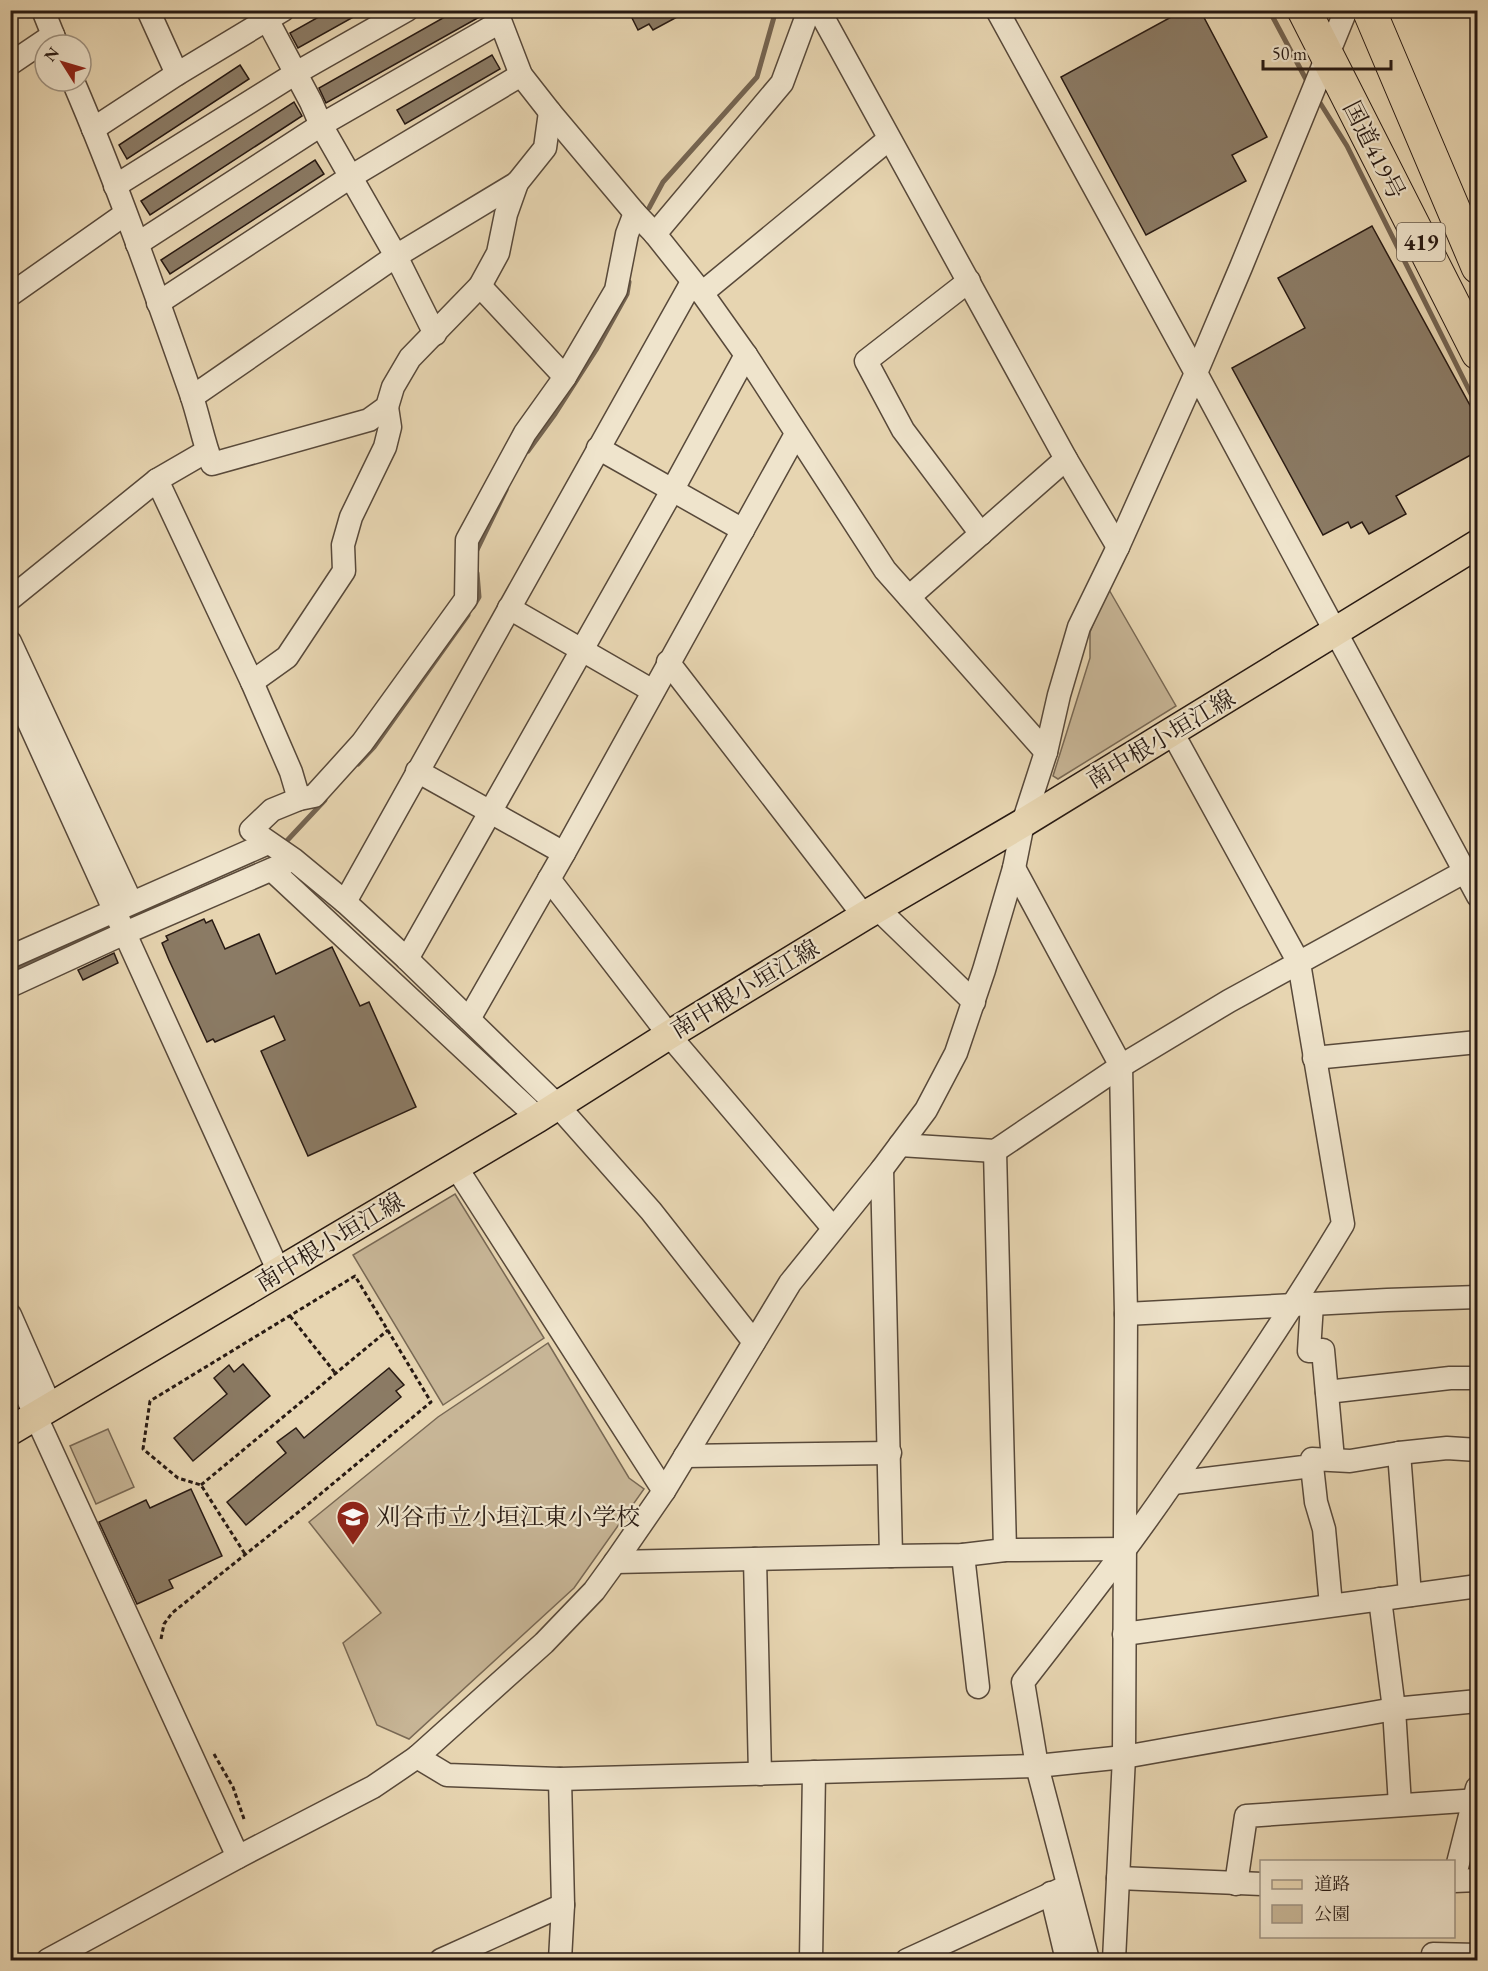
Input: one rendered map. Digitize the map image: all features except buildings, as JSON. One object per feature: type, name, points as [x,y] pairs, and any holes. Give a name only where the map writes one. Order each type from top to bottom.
[{"type":"highway","name":"国道419号","points":[[1304,10],[1478,353]]},
{"type":"highway","name":"国道419号","points":[[1369,10],[1478,267]]},
{"type":"main road","name":"南中根小垣江線","points":[[10,1431],[548,1112],[669,1035],[1167,736],[1478,544]]},
{"type":"street","points":[[43,10],[52,33]]},
{"type":"street","points":[[148,10],[177,74]]},
{"type":"street","points":[[115,186],[296,73],[406,10]]},
{"type":"street","points":[[655,234],[782,83],[809,10]]},
{"type":"street","points":[[819,10],[1066,459],[1118,547]]},
{"type":"street","points":[[997,10],[1478,896]]},
{"type":"street","points":[[48,1960],[373,1787],[417,1757],[544,1643],[594,1591],[615,1562],[664,1491],[790,1283],[882,1169],[926,1110],[956,1053],[974,1002],[1014,868],[1023,823],[1046,752],[1078,627],[1118,547],[1196,373],[1346,10]]},
{"type":"street","points":[[93,129],[271,14],[321,125],[396,256],[435,334]]},
{"type":"street","points":[[137,244],[321,125],[498,16],[521,75],[697,287],[746,355],[885,570],[1046,752]]},
{"type":"street","points":[[10,64],[33,52]]},
{"type":"street","points":[[158,303],[352,176],[521,75]]},
{"type":"street","points":[[78,93],[137,244],[192,397],[212,464],[369,420],[387,406]]},
{"type":"street","points":[[252,682],[287,657],[344,571],[343,545],[351,517],[385,447],[390,427],[387,406],[393,387],[410,358],[480,286],[498,253],[506,214],[517,183],[545,148],[550,112]]},
{"type":"street","points":[[345,902],[598,448],[697,287],[889,139]]},
{"type":"street","points":[[192,397],[396,256],[517,183]]},
{"type":"street","points":[[635,213],[627,234],[616,290],[565,377],[525,434],[466,540],[466,599],[362,743],[314,796],[299,799],[272,810],[251,830],[268,843],[284,862],[651,1211],[754,1342]]},
{"type":"street","points":[[10,295],[125,214]]},
{"type":"street","points":[[969,281],[866,361],[903,430],[981,534]]},
{"type":"street","points":[[480,286],[565,377]]},
{"type":"street","points":[[407,959],[673,489],[746,355]]},
{"type":"street","points":[[469,1019],[796,434]]},
{"type":"street","points":[[598,448],[743,530]]},
{"type":"street","points":[[10,599],[156,480],[207,451]]},
{"type":"street","points":[[909,597],[1066,459]]},
{"type":"street","points":[[156,480],[252,682],[291,772],[299,799]]},
{"type":"street","points":[[509,608],[653,691]]},
{"type":"street","points":[[10,642],[122,918]]},
{"type":"street","points":[[668,662],[871,912],[974,1002]]},
{"type":"street","points":[[10,681],[122,918],[279,1272]]},
{"type":"street","points":[[1068,1960],[1059,1889],[1023,1682],[1125,1550],[1303,1304],[1343,1224],[1314,1058],[1292,966],[1167,736]]},
{"type":"street","points":[[417,771],[564,852]]},
{"type":"street","points":[[10,986],[122,918],[268,843]]},
{"type":"street","points":[[10,957],[284,862]]},
{"type":"street","points":[[284,862],[345,902],[407,959],[469,1019],[548,1112]]},
{"type":"street","points":[[1014,868],[1121,1065],[1126,1314],[1124,1757],[1114,1960]]},
{"type":"street","points":[[900,1145],[995,1151],[1121,1065],[1292,966],[1464,872]]},
{"type":"street","points":[[549,879],[669,1035],[833,1228]]},
{"type":"street","points":[[1314,1058],[1478,1042]]},
{"type":"street","points":[[995,1151],[1005,1550]]},
{"type":"street","points":[[456,1167],[664,1491]]},
{"type":"street","points":[[882,1169],[891,1556]]},
{"type":"street","points":[[1126,1314],[1478,1297]]},
{"type":"street","points":[[1303,1304],[1309,1352],[1323,1350],[1326,1392],[1322,1462],[1316,1502],[1324,1529],[1331,1605]]},
{"type":"street","points":[[10,1315],[43,1412],[246,1853]]},
{"type":"street","points":[[10,1360],[43,1412]]},
{"type":"street","points":[[1326,1392],[1450,1378],[1478,1378]]},
{"type":"street","points":[[1173,1483],[1399,1453],[1447,1448],[1478,1450]]},
{"type":"street","points":[[685,1456],[890,1453]]},
{"type":"street","points":[[1399,1453],[1410,1595]]},
{"type":"street","points":[[615,1562],[963,1556],[1005,1550],[1125,1550]]},
{"type":"street","points":[[963,1556],[978,1687]]},
{"type":"street","points":[[755,1559],[760,1774]]},
{"type":"street","points":[[1124,1634],[1478,1586]]},
{"type":"street","points":[[1380,1599],[1394,1710],[1400,1805]]},
{"type":"street","points":[[417,1757],[447,1775],[560,1779],[1037,1766],[1124,1757],[1394,1710],[1478,1701]]},
{"type":"street","points":[[811,1960],[814,1772]]},
{"type":"street","points":[[560,1779],[563,1905],[560,1960]]},
{"type":"street","points":[[1236,1884],[1246,1816],[1400,1805],[1476,1796],[1455,1876]]},
{"type":"street","points":[[1118,1878],[1260,1884]]},
{"type":"street","points":[[1455,1880],[1478,1880]]},
{"type":"street","points":[[907,1960],[1059,1889]]},
{"type":"street","points":[[1059,1889],[1088,1960]]},
{"type":"street","points":[[441,1960],[563,1905]]},
{"type":"street","points":[[1434,1950],[1478,1955]]},
{"type":"path","points":[[165,1647],[160,1637],[164,1624],[172,1613],[306,1506],[431,1402],[355,1276],[150,1401],[143,1449],[178,1478],[201,1485],[245,1554]]},
{"type":"path","points":[[290,1316],[336,1374]]},
{"type":"path","points":[[201,1485],[388,1330]]},
{"type":"path","points":[[210,1746],[233,1787],[246,1853]]},
{"type":"green space","points":[[1108,588],[1176,706],[1058,779],[1053,776],[1090,658],[1090,632]]},
{"type":"green space","points":[[455,1194],[544,1338],[443,1405],[353,1255]]},
{"type":"green space","points":[[548,1343],[629,1478],[644,1489],[574,1588],[409,1739],[377,1725],[343,1643],[381,1613],[309,1522],[438,1417]]},
{"type":"green space","points":[[108,1429],[134,1487],[96,1504],[70,1446]]},
{"type":"waterway","points":[[649,208],[663,182],[757,77],[776,10]]},
{"type":"waterway","points":[[1269,10],[1309,85]]},
{"type":"waterway","points":[[1317,98],[1347,146],[1478,408]]},
{"type":"waterway","points":[[528,451],[596,350],[627,294],[629,282]]},
{"type":"waterway","points":[[476,552],[506,490]]},
{"type":"waterway","points":[[473,607],[479,597],[477,573]]},
{"type":"waterway","points":[[358,764],[374,747],[468,615]]},
{"type":"waterway","points":[[282,846],[325,800]]},
{"type":"waterway","points":[[123,920],[159,906]]},
{"type":"waterway","points":[[10,970],[115,924]]},
{"type":"place","name":"刈谷市立小垣江東小学校","points":[[353,1546]]}]
